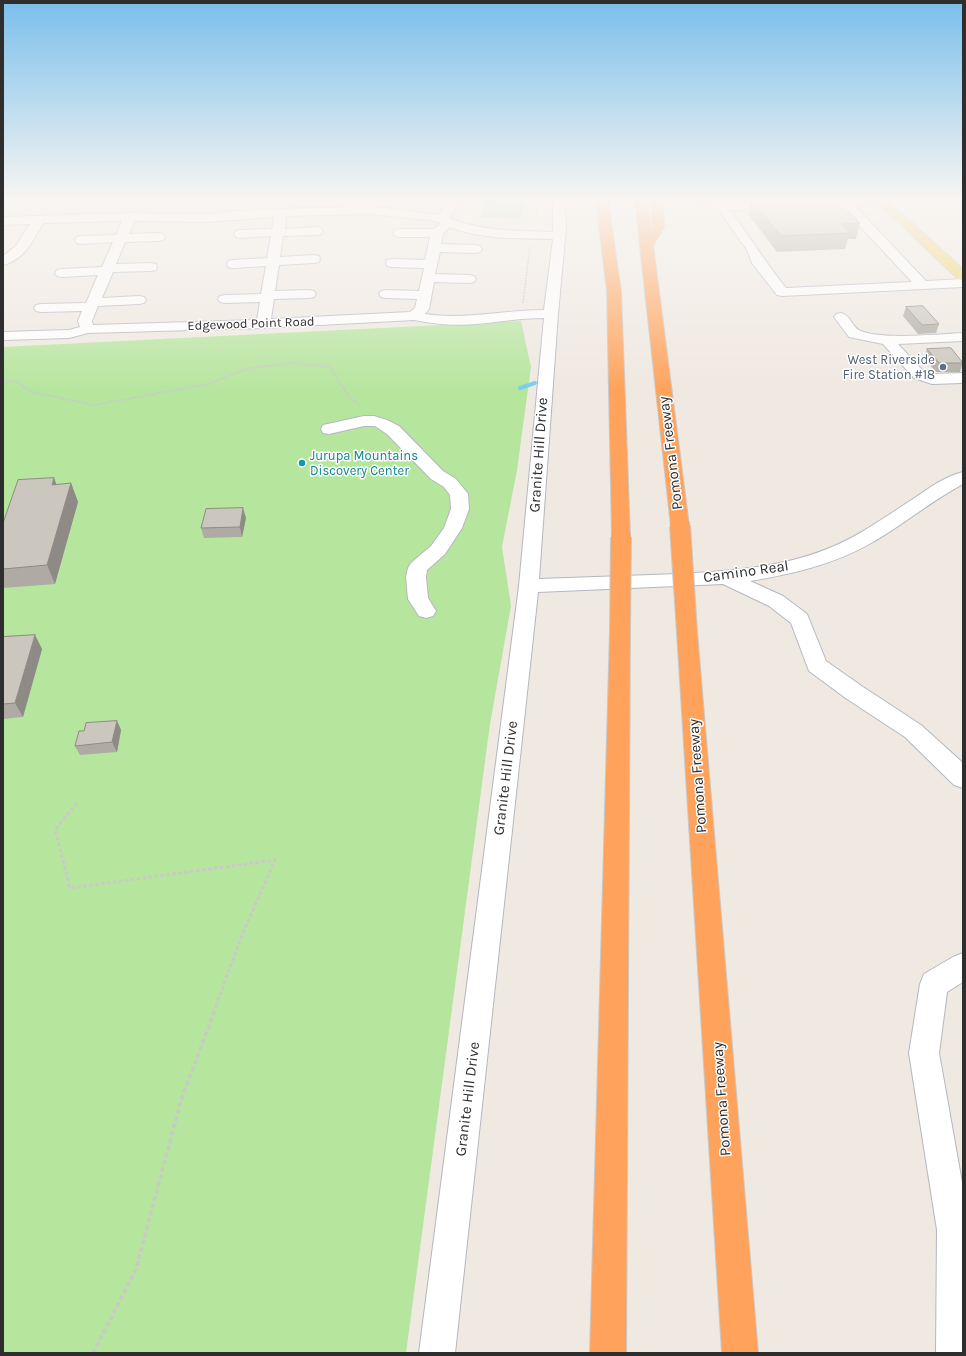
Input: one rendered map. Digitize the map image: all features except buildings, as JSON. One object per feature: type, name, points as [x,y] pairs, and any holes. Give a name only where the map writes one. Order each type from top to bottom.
[{"type":"highway","points":[[608,1353],[621,537],[614,291],[610,264]]},
{"type":"highway","name":"Pomona Freeway","points":[[648,264],[680,526],[740,1353]]},
{"type":"main road","points":[[950,264],[963,276]]},
{"type":"street","points":[[88,329],[85,321],[109,264]]},
{"type":"street","points":[[264,324],[273,264]]},
{"type":"street","points":[[414,316],[422,309],[431,264]]},
{"type":"street","name":"Granite Hill Drive","points":[[437,1353],[529,586],[550,314],[555,264]]},
{"type":"street","points":[[760,264],[782,292],[963,283]]},
{"type":"street","points":[[903,264],[923,285]]},
{"type":"street","points":[[62,272],[151,267]]},
{"type":"street","points":[[428,278],[469,279]]},
{"type":"street","points":[[225,299],[309,294]]},
{"type":"street","points":[[386,294],[424,295]]},
{"type":"street","points":[[41,308],[138,300]]},
{"type":"street","name":"Edgewood Point Road","points":[[3,336],[69,334],[88,329],[264,324],[414,316],[438,320],[475,320],[522,314],[550,314]]},
{"type":"street","points":[[841,317],[854,334],[878,340],[960,340]]},
{"type":"street","points":[[887,340],[919,375],[932,378],[963,378]]},
{"type":"street","points":[[329,429],[364,421],[374,421],[393,430],[437,475],[450,483],[459,494],[460,509],[452,528],[438,550],[418,568],[416,576],[418,599],[426,611]]},
{"type":"street","name":"Camino Real","points":[[529,586],[728,578],[763,573],[798,565],[834,553],[874,534],[942,487],[963,477]]},
{"type":"street","points":[[728,578],[776,601],[800,619],[817,665],[855,693],[912,731],[963,778]]},
{"type":"street","points":[[954,1353],[954,1230],[924,1053],[934,984],[963,966]]},
{"type":"path","points":[[522,314],[528,264]]},
{"type":"path","points":[[3,383],[14,381],[32,392],[94,405],[208,384],[249,368],[296,363],[330,367],[347,394],[374,421]]},
{"type":"path","points":[[77,803],[55,830],[70,888],[275,860],[243,933],[181,1100],[136,1270],[93,1353]]},
{"type":"green space","name":"Jurupa Mountains Discovery Center","points":[[521,321],[531,367],[517,470],[502,547],[511,606],[490,724],[406,1353],[3,1353],[3,347]]},
{"type":"waterway","points":[[520,388],[535,383]]},
{"type":"place","name":"West Riverside Fire Station #18","points":[[943,367]]},
{"type":"place","name":"Jurupa Mountains Discovery Center","points":[[302,463]]}]
